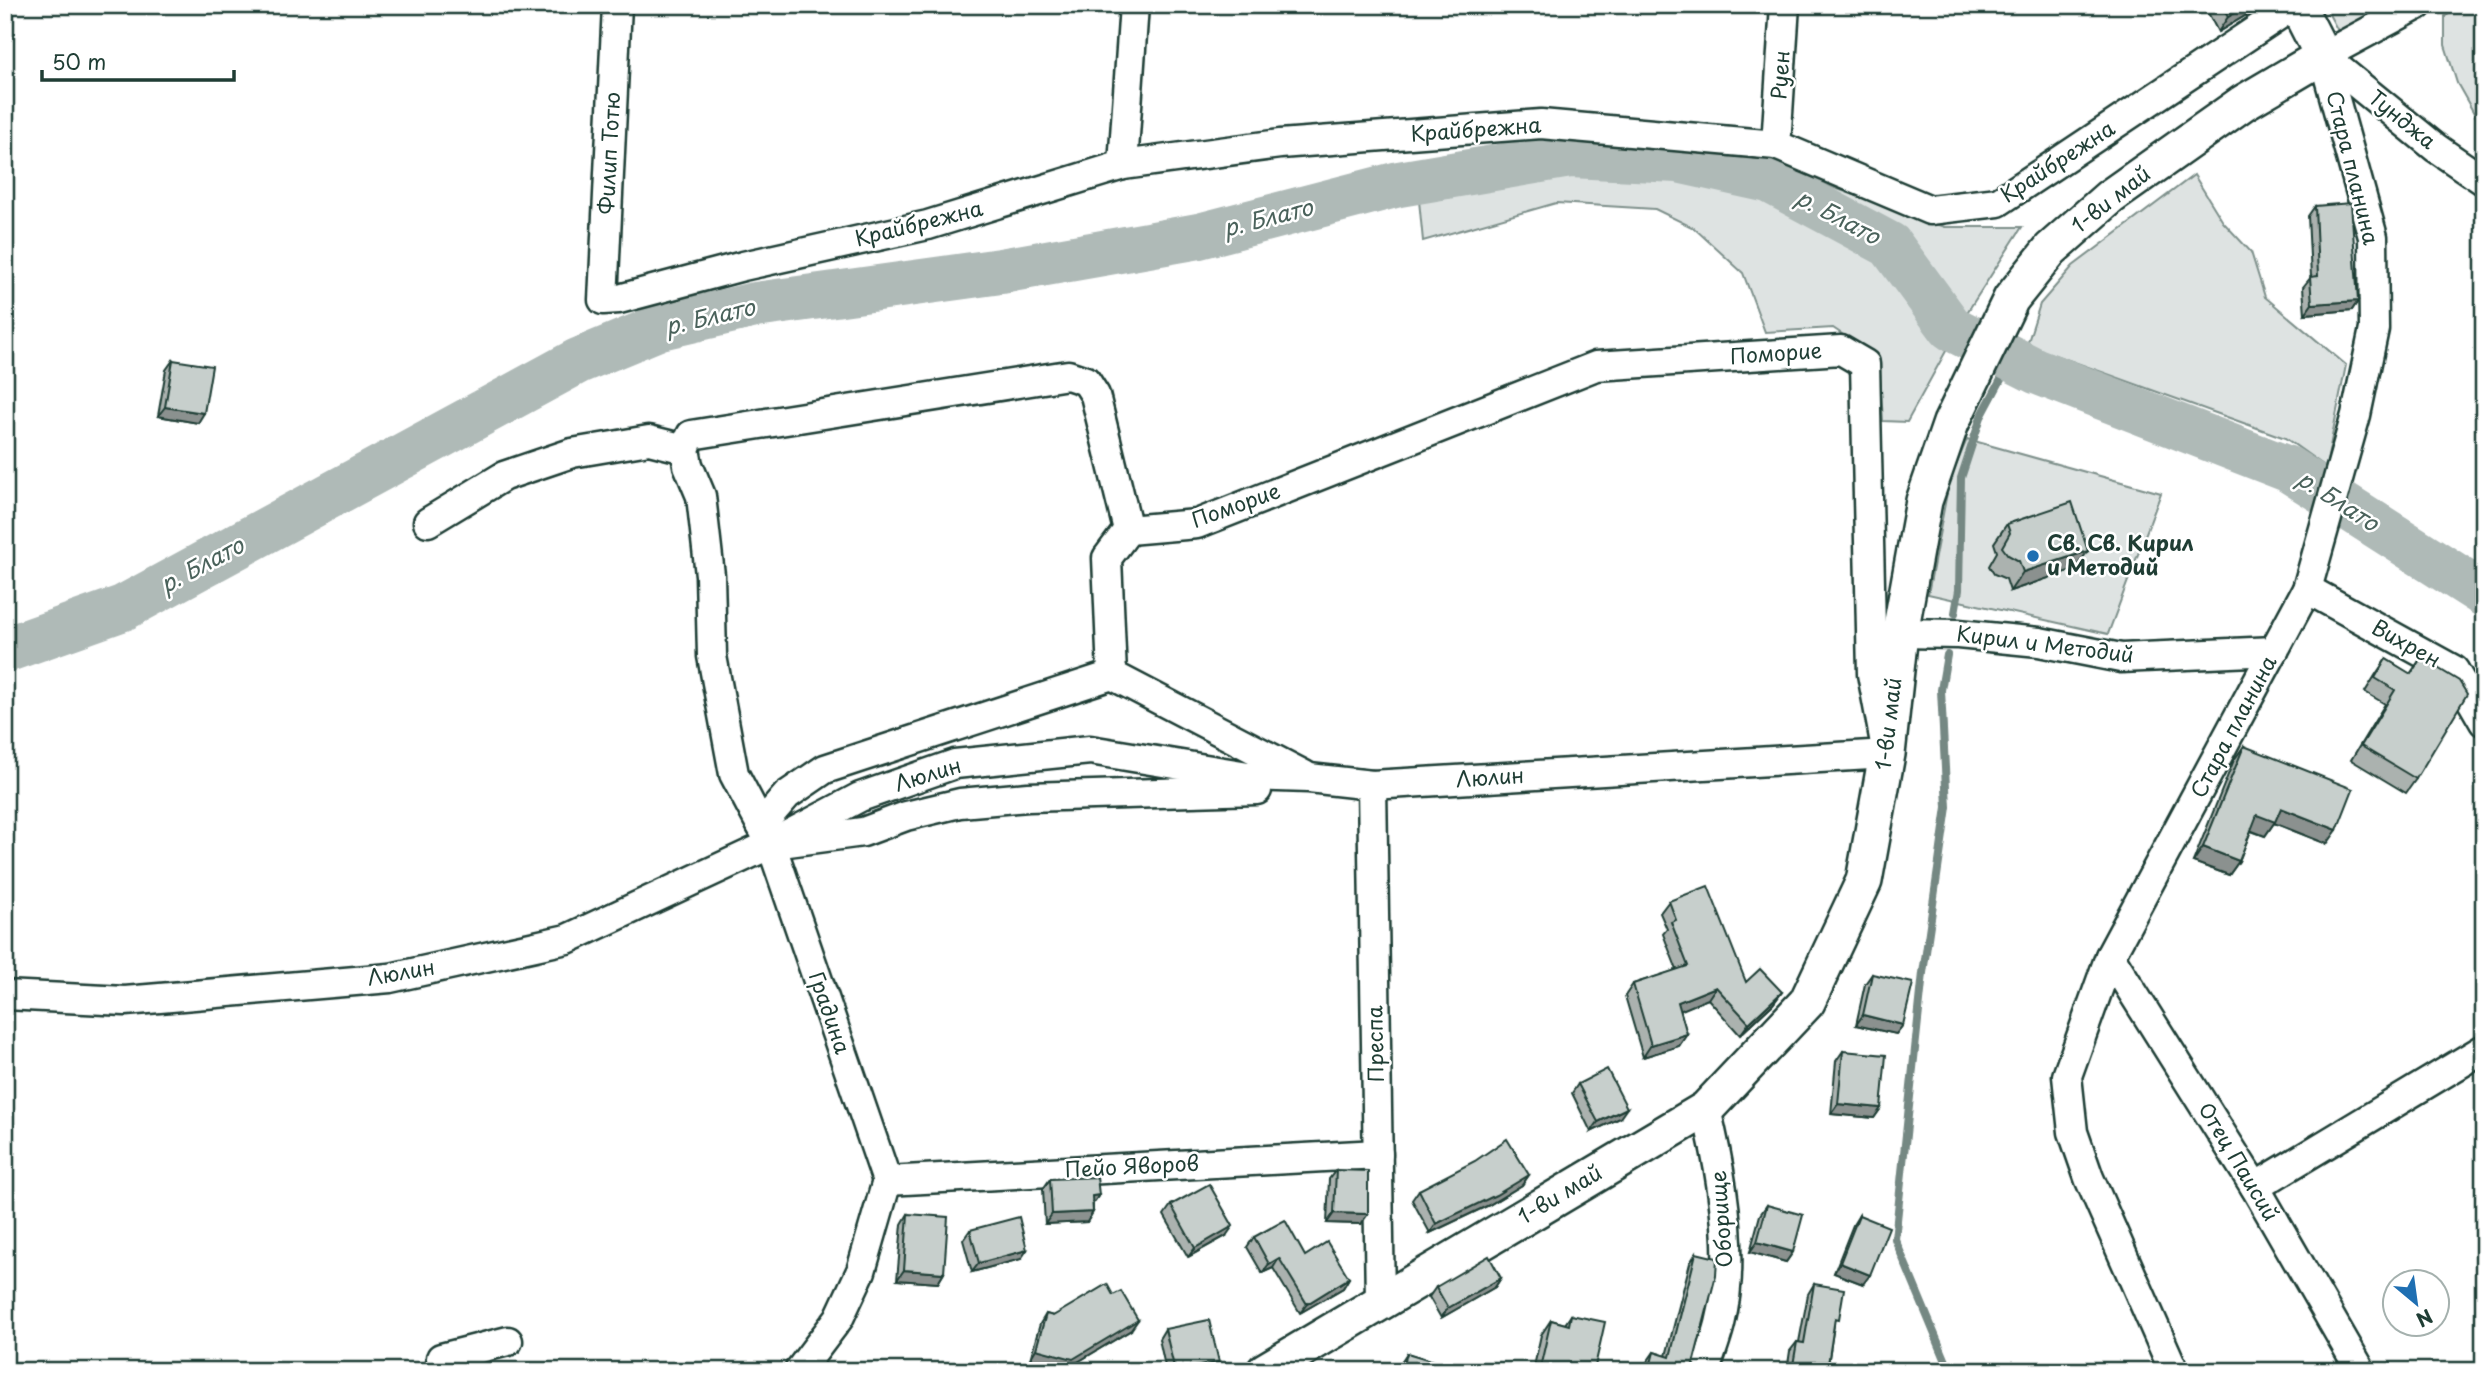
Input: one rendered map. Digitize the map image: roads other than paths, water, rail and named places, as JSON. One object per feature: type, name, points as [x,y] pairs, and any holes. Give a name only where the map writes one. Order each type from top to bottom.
[{"type":"street","name":"Филип Тотю","points":[[603,300],[617,5]]},
{"type":"street","points":[[1123,165],[1134,5]]},
{"type":"street","name":"Руен","points":[[1776,145],[1785,5]]},
{"type":"street","name":"Крайбрежна","points":[[603,300],[619,299],[743,266],[928,225],[1123,165],[1280,144],[1541,124],[1776,145],[1930,210],[1998,202],[2296,5]]},
{"type":"street","points":[[2296,5],[2323,56]]},
{"type":"street","name":"1-ви май","points":[[1265,1371],[1706,1109],[1807,1002],[1864,881],[1887,754],[1900,633],[1924,501],[1951,423],[2011,299],[2051,249],[2110,197],[2243,103],[2418,5]]},
{"type":"street","name":"Тунджа","points":[[2323,56],[2436,148],[2484,181]]},
{"type":"street","name":"Стара планина","points":[[2174,1371],[2089,1178],[2073,1132],[2067,1076],[2110,956],[2306,589],[2356,415],[2374,329],[2373,237],[2323,56]]},
{"type":"street","name":"Поморие","points":[[1128,530],[1197,524],[1596,366],[1841,350],[1865,364],[1872,674],[1887,754]]},
{"type":"street","points":[[766,834],[734,774],[712,656],[710,575],[701,496],[685,449],[691,435],[1068,375],[1086,381],[1095,395],[1128,530],[1107,558],[1112,675]]},
{"type":"street","points":[[428,522],[505,476],[572,453],[649,440],[685,449]]},
{"type":"street","name":"Вихрен","points":[[2306,589],[2454,670],[2484,722]]},
{"type":"street","name":"Кирил и Методий","points":[[1900,633],[1958,634],[2039,642],[2121,658],[2274,651]]},
{"type":"street","points":[[766,834],[787,795],[825,769],[1112,675],[1309,778]]},
{"type":"street","name":"Люлин","points":[[5,995],[125,1001],[390,978],[567,939],[766,834],[859,797],[955,764],[1090,750],[1248,776],[1309,778],[1372,785],[1887,754]]},
{"type":"street","points":[[766,834],[863,832],[906,816],[960,803],[1028,797],[1304,789],[1343,782]]},
{"type":"street","name":"Преспа","points":[[1372,785],[1380,1302]]},
{"type":"street","name":"Градина","points":[[766,834],[887,1181]]},
{"type":"street","name":"Отец Паисий","points":[[2110,956],[2255,1187],[2361,1371]]},
{"type":"street","points":[[2255,1187],[2484,1049]]},
{"type":"street","name":"Оборище","points":[[1705,1371],[1721,1322],[1728,1254],[1720,1167],[1706,1109]]},
{"type":"street","name":"Пейо Яворов","points":[[887,1181],[1378,1154]]},
{"type":"street","points":[[799,1371],[839,1318],[852,1290],[887,1181]]},
{"type":"street","points":[[444,1371],[441,1357],[508,1341]]},
{"type":"waterway","name":"р. Блато","points":[[5,650],[123,608],[578,361],[660,327],[755,305],[1001,271],[1199,236],[1399,184],[1570,155],[1678,160],[1769,180],[1890,245],[1951,328],[2036,371],[2288,469],[2484,594]]},
{"type":"waterway","points":[[1955,613],[1959,590],[1961,478],[1981,417],[2012,359]]},
{"type":"waterway","points":[[1947,655],[1941,690],[1947,807],[1923,973],[1895,1239],[1950,1371]]},
{"type":"place","name":"Св. Св. Кирил и Методий","points":[[2033,556]]}]
